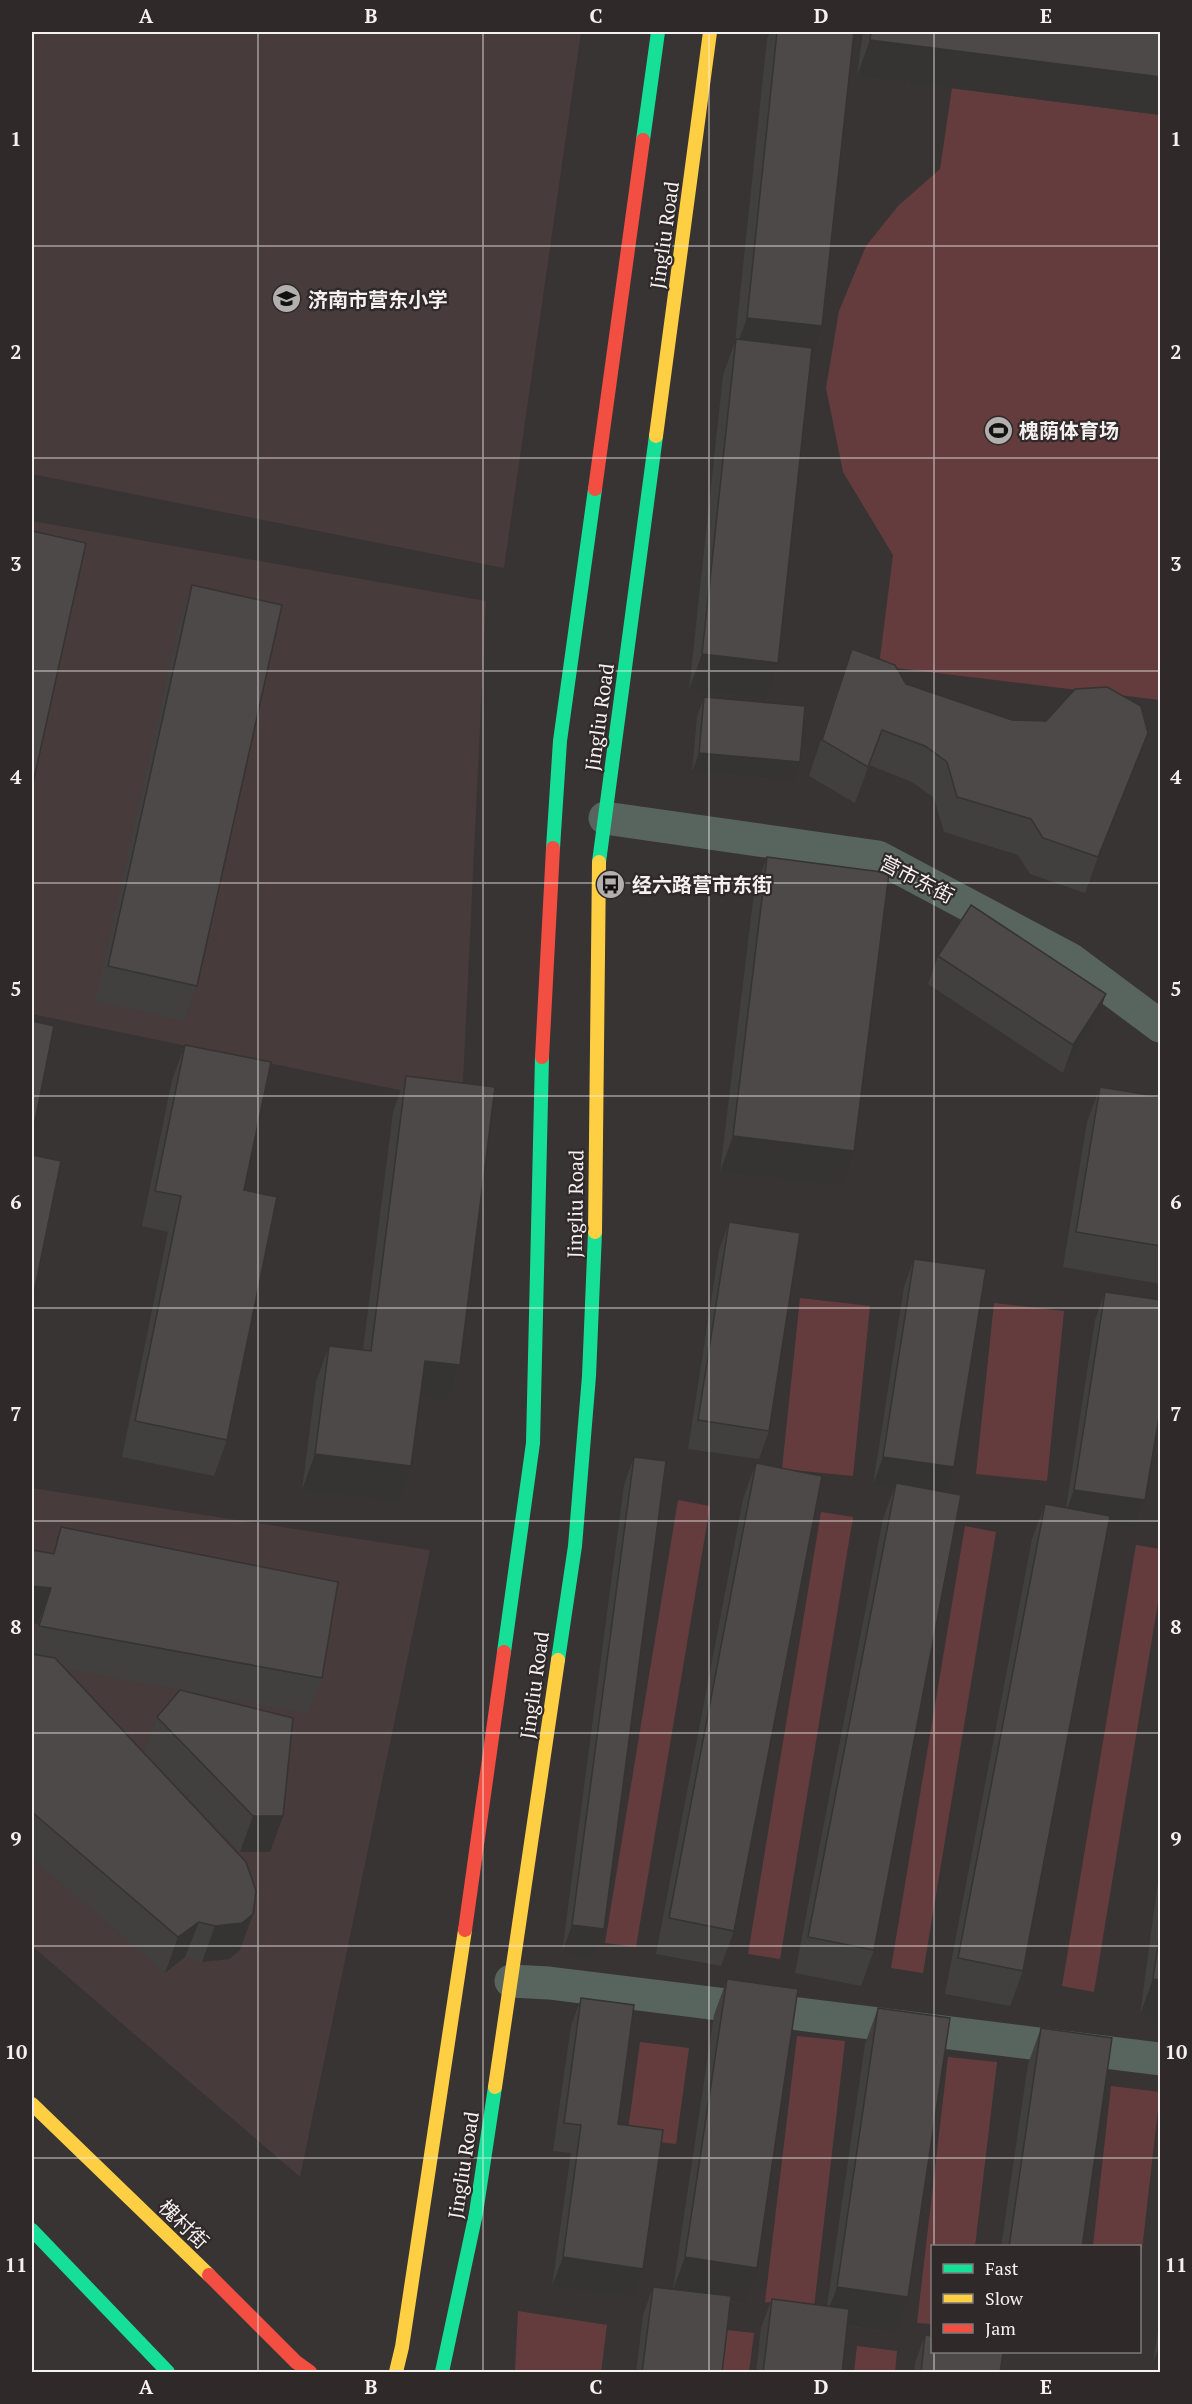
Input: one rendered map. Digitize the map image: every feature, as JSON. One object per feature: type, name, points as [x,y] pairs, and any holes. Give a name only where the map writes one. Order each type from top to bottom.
[{"type":"main road","name":"Jingliu Road","points":[[396,2373],[402,2347],[474,1869],[533,1443],[542,1035],[560,741],[658,32]]},
{"type":"main road","name":"Jingliu Road","points":[[442,2373],[476,2213],[575,1546],[589,1376],[596,1209],[598,867],[710,32]]},
{"type":"main road","name":"槐村街","points":[[32,2104],[256,2320],[296,2362],[310,2373]]},
{"type":"main road","points":[[32,2230],[168,2373]]},
{"type":"street","name":"营市东街","points":[[605,818],[878,857],[1070,959],[1161,1026]]},
{"type":"street","points":[[511,1981],[549,1983],[1161,2059]]},
{"type":"shaded area","name":"济南市营东小学","points":[[32,32],[581,32],[504,568],[32,474]]},
{"type":"shaded area","name":"槐荫体育场","points":[[952,88],[1160,115],[1160,700],[879,666],[893,555],[843,472],[826,388],[839,311],[866,246],[898,206],[940,169]]},
{"type":"shaded area","points":[[32,521],[486,601],[462,1103],[32,1014]]},
{"type":"shaded area","points":[[800,1298],[870,1306],[853,1476],[782,1469]]},
{"type":"shaded area","points":[[994,1303],[1064,1311],[1047,1481],[976,1474]]},
{"type":"shaded area","points":[[32,1488],[430,1550],[300,2177],[32,1946]]},
{"type":"shaded area","points":[[678,1500],[710,1506],[636,1947],[605,1943]]},
{"type":"shaded area","points":[[821,1512],[853,1517],[780,1959],[748,1954]]},
{"type":"shaded area","points":[[965,1526],[996,1532],[923,1973],[891,1968]]},
{"type":"shaded area","points":[[1136,1545],[1160,1549],[1160,1590],[1094,1992],[1062,1986]]},
{"type":"shaded area","points":[[797,2036],[845,2041],[814,2307],[765,2302]]},
{"type":"shaded area","points":[[640,2042],[689,2048],[676,2144],[627,2138]]},
{"type":"shaded area","points":[[948,2057],[997,2062],[975,2245],[931,2245],[931,2324],[917,2323]]},
{"type":"shaded area","points":[[1111,2086],[1160,2092],[1141,2258],[1141,2245],[1093,2245]]},
{"type":"shaded area","points":[[518,2311],[607,2325],[601,2372],[515,2372]]},
{"type":"shaded area","points":[[726,2330],[754,2333],[749,2372],[721,2372]]},
{"type":"shaded area","points":[[857,2346],[897,2351],[895,2372],[854,2372]]},
{"type":"building","points":[[777,32],[854,32],[822,326],[747,318]]},
{"type":"building","points":[[871,32],[1161,32],[1161,77],[870,40]]},
{"type":"building","points":[[736,339],[812,348],[778,663],[702,654]]},
{"type":"building","points":[[32,531],[86,543],[32,788]]},
{"type":"building","points":[[192,585],[282,605],[197,986],[108,966]]},
{"type":"building","points":[[852,649],[895,665],[906,684],[1012,720],[1046,721],[1075,689],[1107,687],[1141,706],[1148,733],[1098,857],[1043,838],[1031,819],[957,797],[947,762],[925,746],[882,730],[868,767],[822,740]]},
{"type":"building","points":[[704,697],[805,706],[800,762],[699,753]]},
{"type":"building","points":[[767,857],[889,873],[854,1151],[733,1136]]},
{"type":"building","points":[[971,905],[1106,994],[1073,1045],[938,956]]},
{"type":"building","points":[[32,1021],[54,1026],[32,1136]]},
{"type":"building","points":[[185,1045],[271,1062],[244,1190],[277,1197],[227,1440],[135,1421],[181,1196],[155,1191]]},
{"type":"building","points":[[406,1076],[495,1087],[460,1365],[425,1361],[411,1466],[315,1454],[329,1346],[371,1351]]},
{"type":"building","points":[[1100,1087],[1161,1097],[1161,1246],[1076,1232]]},
{"type":"building","points":[[32,1155],[61,1161],[32,1302]]},
{"type":"building","points":[[729,1222],[800,1233],[769,1431],[698,1420]]},
{"type":"building","points":[[914,1259],[986,1269],[954,1467],[883,1457]]},
{"type":"building","points":[[1105,1292],[1161,1300],[1161,1405],[1145,1500],[1074,1490]]},
{"type":"building","points":[[634,1457],[666,1461],[604,1929],[572,1925]]},
{"type":"building","points":[[756,1463],[822,1476],[734,1931],[669,1918]]},
{"type":"building","points":[[896,1483],[961,1495],[874,1950],[808,1937]]},
{"type":"building","points":[[1045,1504],[1110,1516],[1023,1971],[958,1958]]},
{"type":"building","points":[[61,1527],[338,1582],[322,1678],[39,1626],[51,1588],[32,1586],[32,1550],[54,1554]]},
{"type":"building","points":[[32,1654],[55,1658],[246,1862],[256,1891],[253,1914],[242,1923],[215,1926],[199,1922],[178,1937],[32,1812]]},
{"type":"building","points":[[180,1690],[293,1718],[283,1816],[253,1816],[157,1717]]},
{"type":"building","points":[[1161,1924],[1161,1980],[1153,1979]]},
{"type":"building","points":[[727,1979],[798,1989],[757,2268],[685,2257]]},
{"type":"building","points":[[581,1998],[634,2005],[618,2124],[663,2130],[643,2269],[563,2257],[581,2125],[564,2123]]},
{"type":"building","points":[[878,2008],[950,2018],[908,2297],[837,2287]]},
{"type":"building","points":[[1041,2028],[1112,2038],[1082,2245],[1009,2245]]},
{"type":"building","points":[[653,2287],[731,2296],[722,2373],[642,2373]]},
{"type":"building","points":[[772,2299],[849,2309],[842,2373],[763,2373]]},
{"type":"building","points":[[925,2335],[931,2336],[931,2353],[1003,2353],[1000,2373],[921,2373]]},
{"type":"traffic: fast","points":[[643,140],[658,32]]},
{"type":"traffic: fast","points":[[599,862],[656,436]]},
{"type":"traffic: fast","points":[[553,848],[560,741],[595,489]]},
{"type":"traffic: fast","points":[[504,1652],[533,1443],[542,1057]]},
{"type":"traffic: fast","points":[[558,1660],[575,1546],[589,1376],[595,1232]]},
{"type":"traffic: fast","points":[[442,2372],[476,2213],[495,2087]]},
{"type":"traffic: fast","points":[[32,2230],[168,2372]]},
{"type":"traffic: slow","points":[[656,436],[710,32]]},
{"type":"traffic: slow","points":[[595,1232],[599,862]]},
{"type":"traffic: slow","points":[[495,2087],[558,1660]]},
{"type":"traffic: slow","points":[[396,2372],[402,2347],[465,1930]]},
{"type":"traffic: slow","points":[[32,2104],[209,2275]]},
{"type":"traffic: jam","points":[[595,489],[643,140]]},
{"type":"traffic: jam","points":[[542,1057],[553,848]]},
{"type":"traffic: jam","points":[[465,1930],[504,1652]]},
{"type":"traffic: jam","points":[[209,2275],[296,2362],[310,2372]]},
{"type":"place","name":"济南市营东小学","points":[[287,299]]},
{"type":"place","name":"槐荫体育场","points":[[998,430]]},
{"type":"place","name":"经六路营市东街","points":[[611,884]]}]
